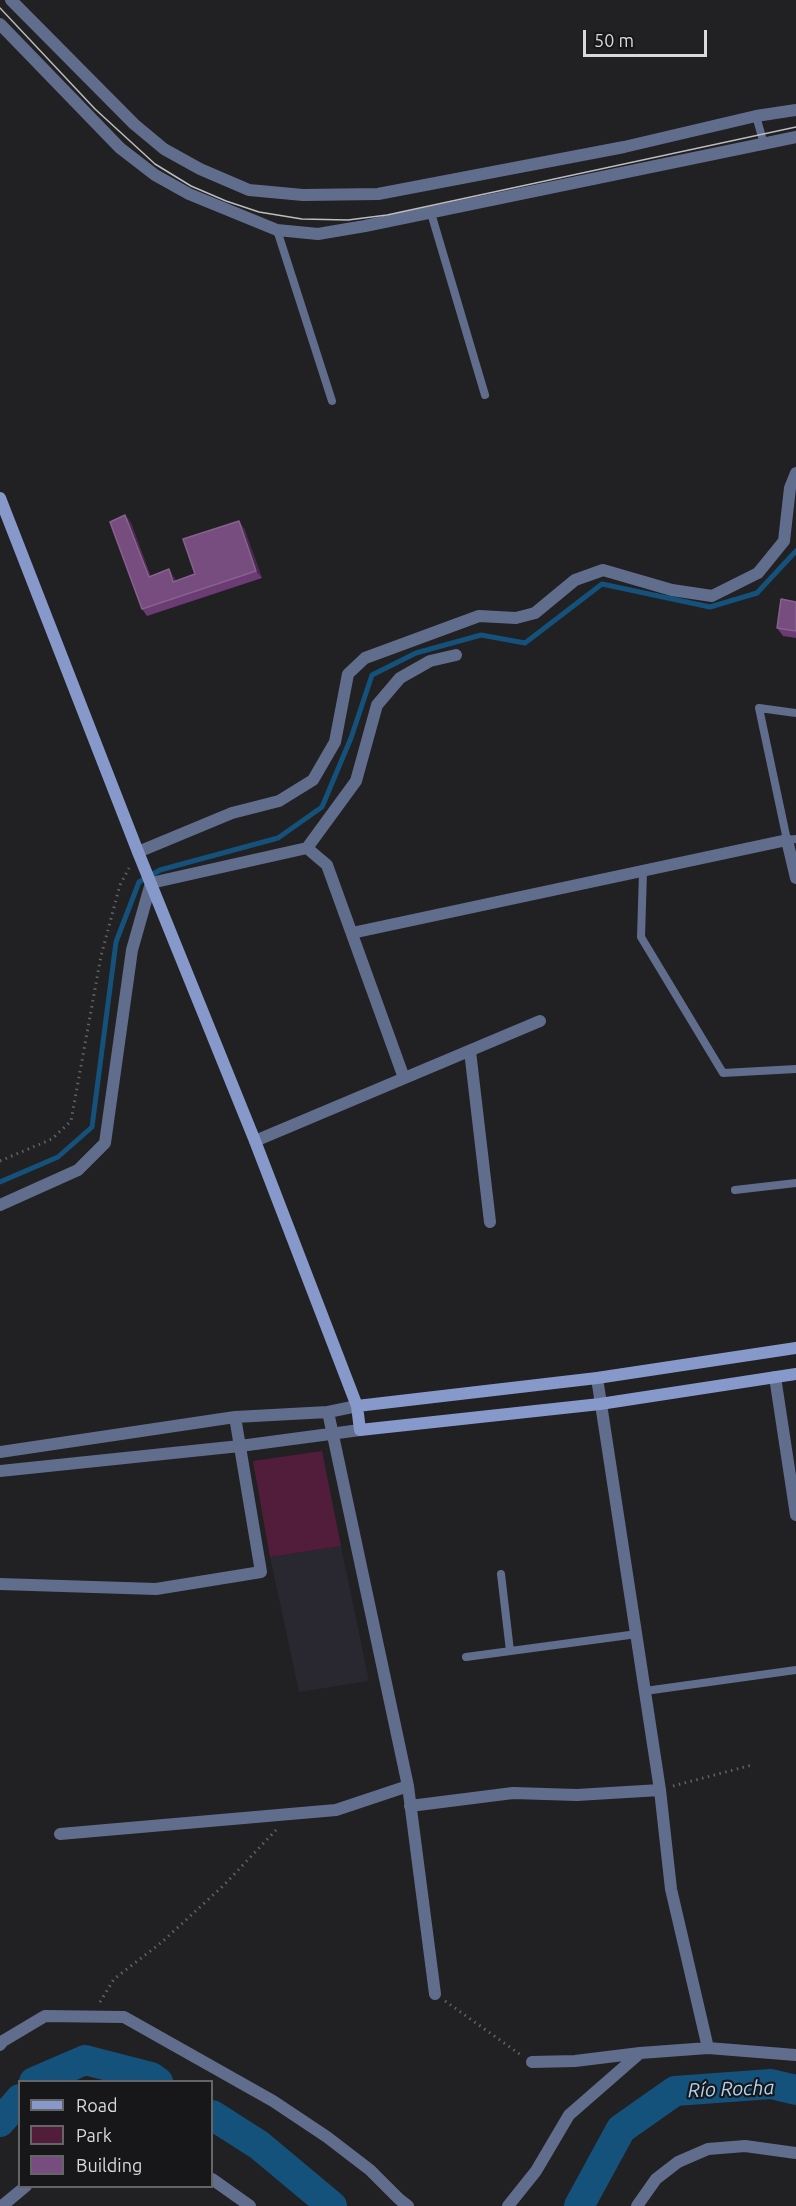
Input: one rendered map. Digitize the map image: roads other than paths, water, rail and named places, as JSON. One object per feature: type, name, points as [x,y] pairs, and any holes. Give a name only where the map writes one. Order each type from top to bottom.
[{"type":"street","points":[[11,0],[134,124],[164,149],[200,169],[249,190],[303,195],[378,194],[624,147],[756,116],[796,110]]},
{"type":"street","points":[[0,24],[120,148],[155,175],[189,195],[277,230],[318,234],[431,213],[796,137]]},
{"type":"street","points":[[138,852],[231,813],[279,801],[313,780],[335,742],[348,674],[364,658],[479,616],[516,618],[535,613],[574,580],[603,570],[672,590],[712,596],[758,573],[784,541],[790,488],[796,473]]},
{"type":"street","points":[[0,498],[138,852],[255,1141],[357,1406],[360,1430]]},
{"type":"street","points":[[150,878],[307,848],[356,781],[377,705],[400,678],[430,661],[456,655]]},
{"type":"street","points":[[352,933],[792,840],[796,878]]},
{"type":"street","points":[[307,848],[327,865],[404,1078]]},
{"type":"street","points":[[0,1205],[78,1170],[105,1143],[132,950],[150,878]]},
{"type":"street","points":[[255,1141],[540,1021]]},
{"type":"street","points":[[470,1051],[490,1222]]},
{"type":"street","points":[[0,1452],[235,1417],[328,1412],[357,1406],[597,1378],[796,1348]]},
{"type":"street","points":[[0,1471],[600,1404],[796,1374]]},
{"type":"street","points":[[775,1377],[796,1515]]},
{"type":"street","points":[[597,1378],[660,1790],[671,1889],[708,2048]]},
{"type":"street","points":[[328,1412],[408,1786],[435,1994]]},
{"type":"street","points":[[0,1584],[156,1589],[261,1572],[235,1417]]},
{"type":"street","points":[[60,1834],[336,1810],[408,1786]]},
{"type":"street","points":[[410,1806],[513,1793],[577,1795],[660,1790]]},
{"type":"street","points":[[0,2045],[45,2016],[124,2017],[273,2101],[370,2170],[408,2206]]},
{"type":"street","points":[[532,2062],[575,2061],[708,2048],[796,2055]]},
{"type":"street","points":[[508,2206],[536,2171],[569,2115],[640,2053]]},
{"type":"street","points":[[637,2206],[656,2179],[678,2162],[708,2150],[745,2146],[796,2153]]},
{"type":"street","points":[[213,2180],[250,2206]]},
{"type":"street","points":[[2,2206],[25,2188]]},
{"type":"lane","points":[[756,116],[764,144]]},
{"type":"lane","points":[[431,213],[485,395]]},
{"type":"lane","points":[[277,230],[332,401]]},
{"type":"lane","points":[[792,840],[759,708],[796,713]]},
{"type":"lane","points":[[643,872],[641,937],[723,1073],[796,1069]]},
{"type":"lane","points":[[735,1190],[796,1183]]},
{"type":"lane","points":[[501,1574],[510,1651]]},
{"type":"lane","points":[[466,1657],[637,1634]]},
{"type":"lane","points":[[645,1691],[796,1670]]},
{"type":"waterway","points":[[0,1182],[58,1157],[92,1127],[116,942],[139,882],[160,870],[278,838],[322,807],[351,738],[372,675],[416,653],[481,635],[525,643],[602,584],[710,607],[757,593],[796,551]]},
{"type":"waterway","name":"Río Rocha","points":[[39,2080],[85,2060],[155,2080]]},
{"type":"waterway","name":"Río Rocha","points":[[579,2206],[621,2129],[675,2091],[771,2084],[796,2090]]},
{"type":"waterway","name":"Río Rocha","points":[[0,2122],[18,2101]]},
{"type":"waterway","name":"Río Rocha","points":[[213,2116],[259,2145],[332,2206]]},
{"type":"tram line","points":[[0,8],[95,109],[155,164],[191,186],[226,201],[259,212],[302,219],[348,220],[387,215],[796,127]]}]
